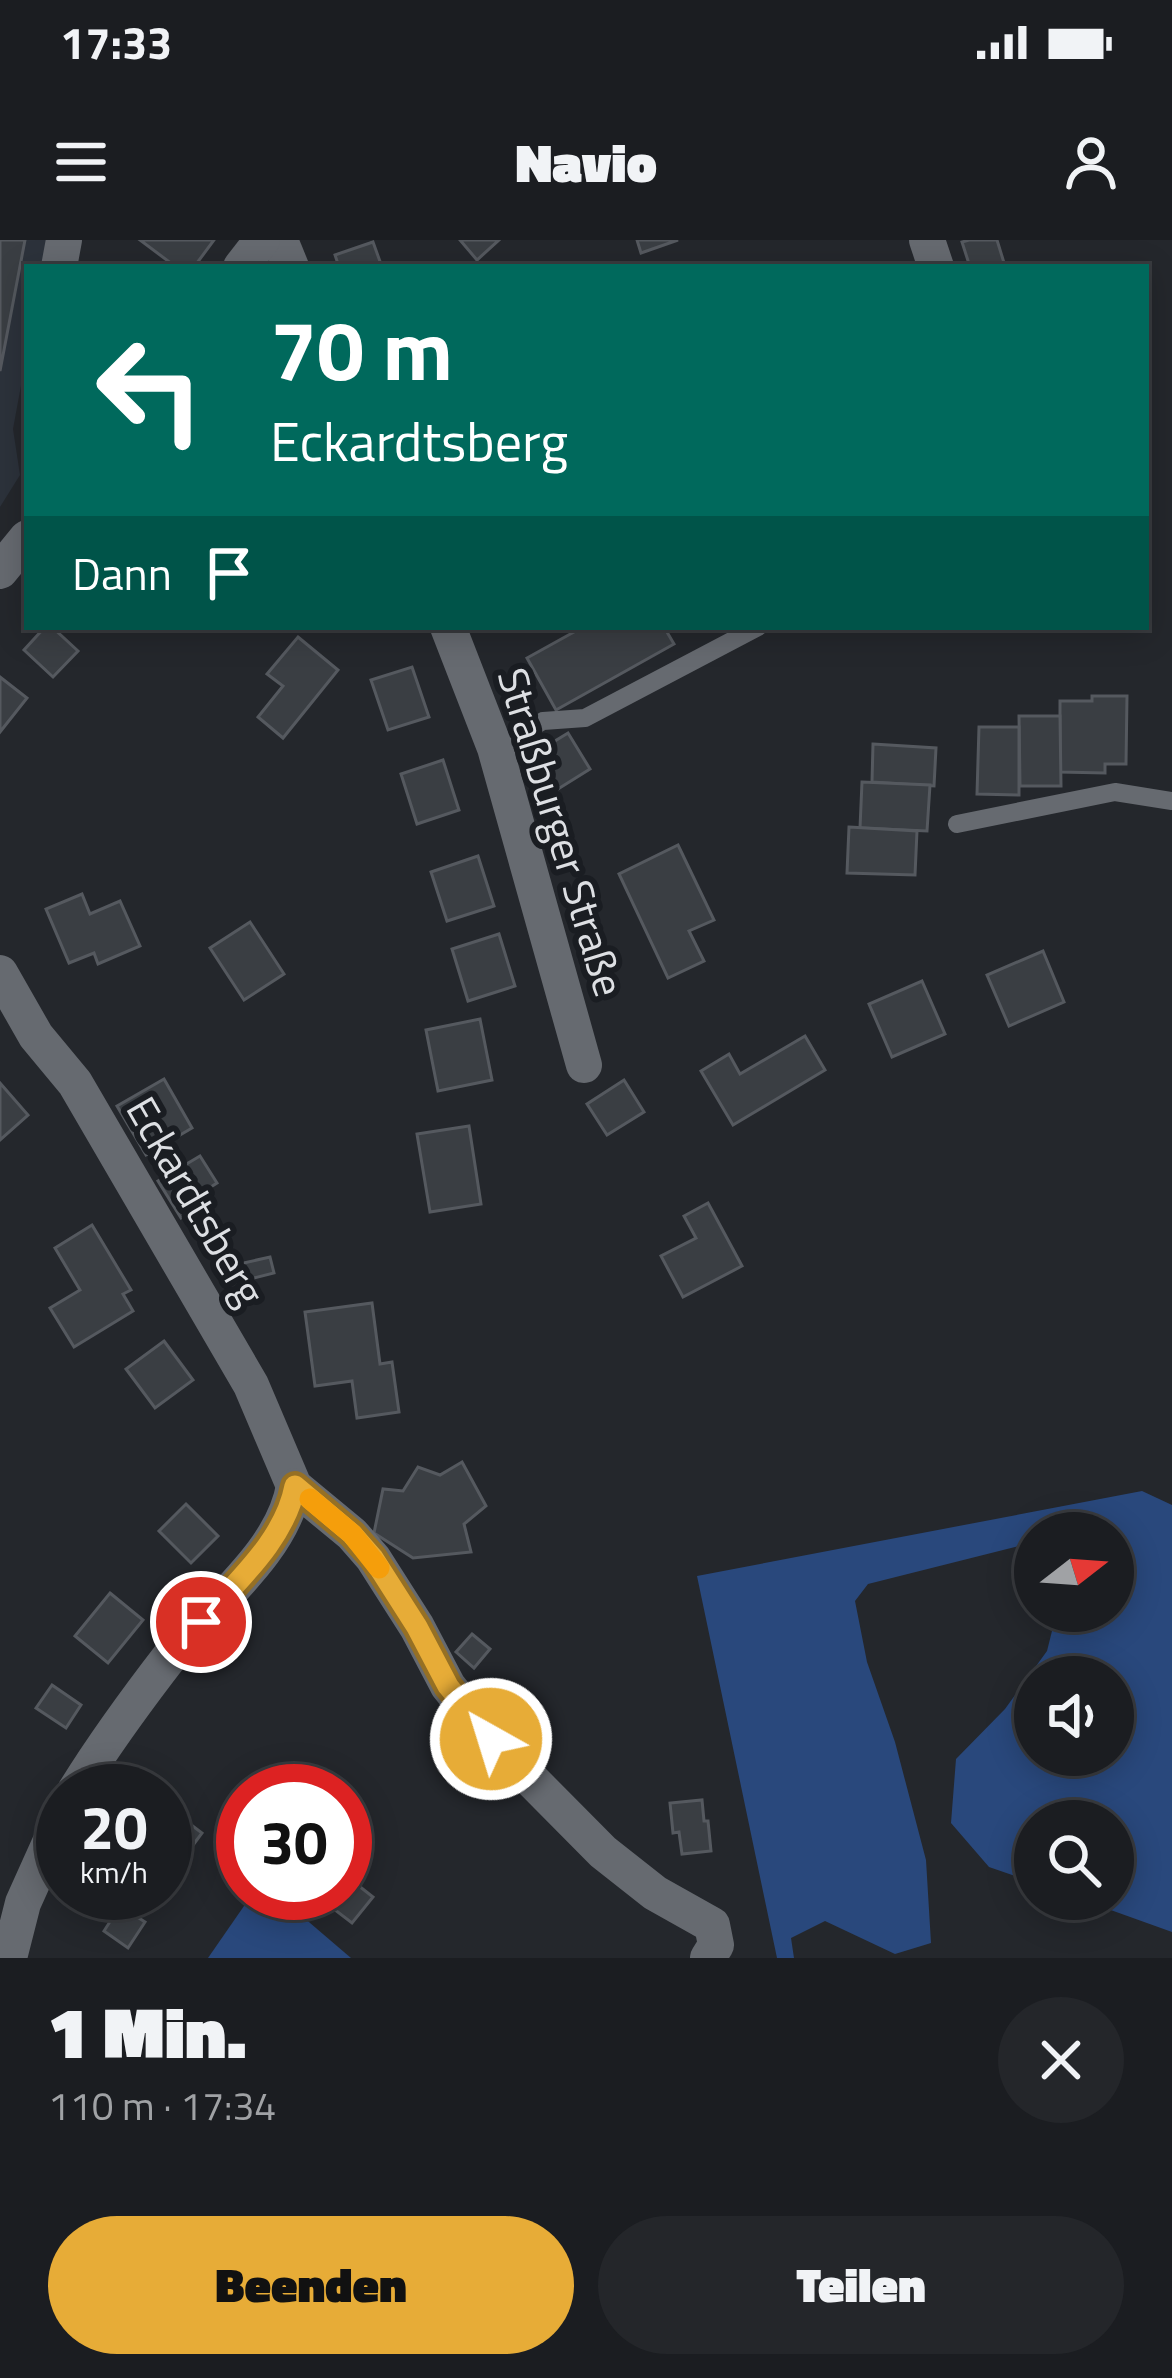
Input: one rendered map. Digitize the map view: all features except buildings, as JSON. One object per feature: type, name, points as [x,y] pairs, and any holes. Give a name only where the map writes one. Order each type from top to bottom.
[{"type":"street","points":[[243,264],[262,240]]},
{"type":"street","points":[[0,571],[24,542]]},
{"type":"street","name":"Straßburger Straße","points":[[449,630],[495,748],[584,1065]]},
{"type":"street","name":"Eckardtsberg","points":[[0,973],[36,1036],[75,1083],[250,1385],[295,1486],[373,1558],[448,1686],[491,1739],[604,1852],[655,1893],[712,1925],[716,1945],[708,1958]]},
{"type":"street","points":[[92,1764],[173,1653],[257,1559],[291,1509],[295,1486]]},
{"type":"street","points":[[9,1958],[36,1874]]},
{"type":"lane","points":[[495,748],[543,721],[585,718],[752,630]]},
{"type":"lane","points":[[957,824],[1115,792],[1172,801]]},
{"type":"shaded area","points":[[0,240],[49,240],[44,264],[24,264],[24,369],[13,429],[20,475],[0,507]]},
{"type":"shaded area","points":[[1142,1491],[1172,1505],[1172,1932],[1134,1918],[1134,1800],[1014,1800],[1014,1876],[989,1867],[951,1823],[956,1759],[1014,1697],[1014,1776],[1134,1776],[1134,1656],[1043,1656],[1052,1632],[1134,1632],[1134,1512],[1032,1512]]},
{"type":"shaded area","points":[[1014,1515],[1014,1547],[868,1584],[855,1601],[867,1662],[895,1742],[926,1860],[931,1943],[895,1954],[825,1921],[791,1938],[794,1958],[777,1958],[697,1576]]},
{"type":"shaded area","points":[[234,1920],[307,1920],[351,1958],[208,1958]]},
{"type":"slow traffic","points":[[310,1499],[352,1534],[379,1568]]},
{"type":"route","points":[[201,1622],[257,1559],[291,1509],[295,1486],[373,1558],[448,1686],[491,1739]]}]
